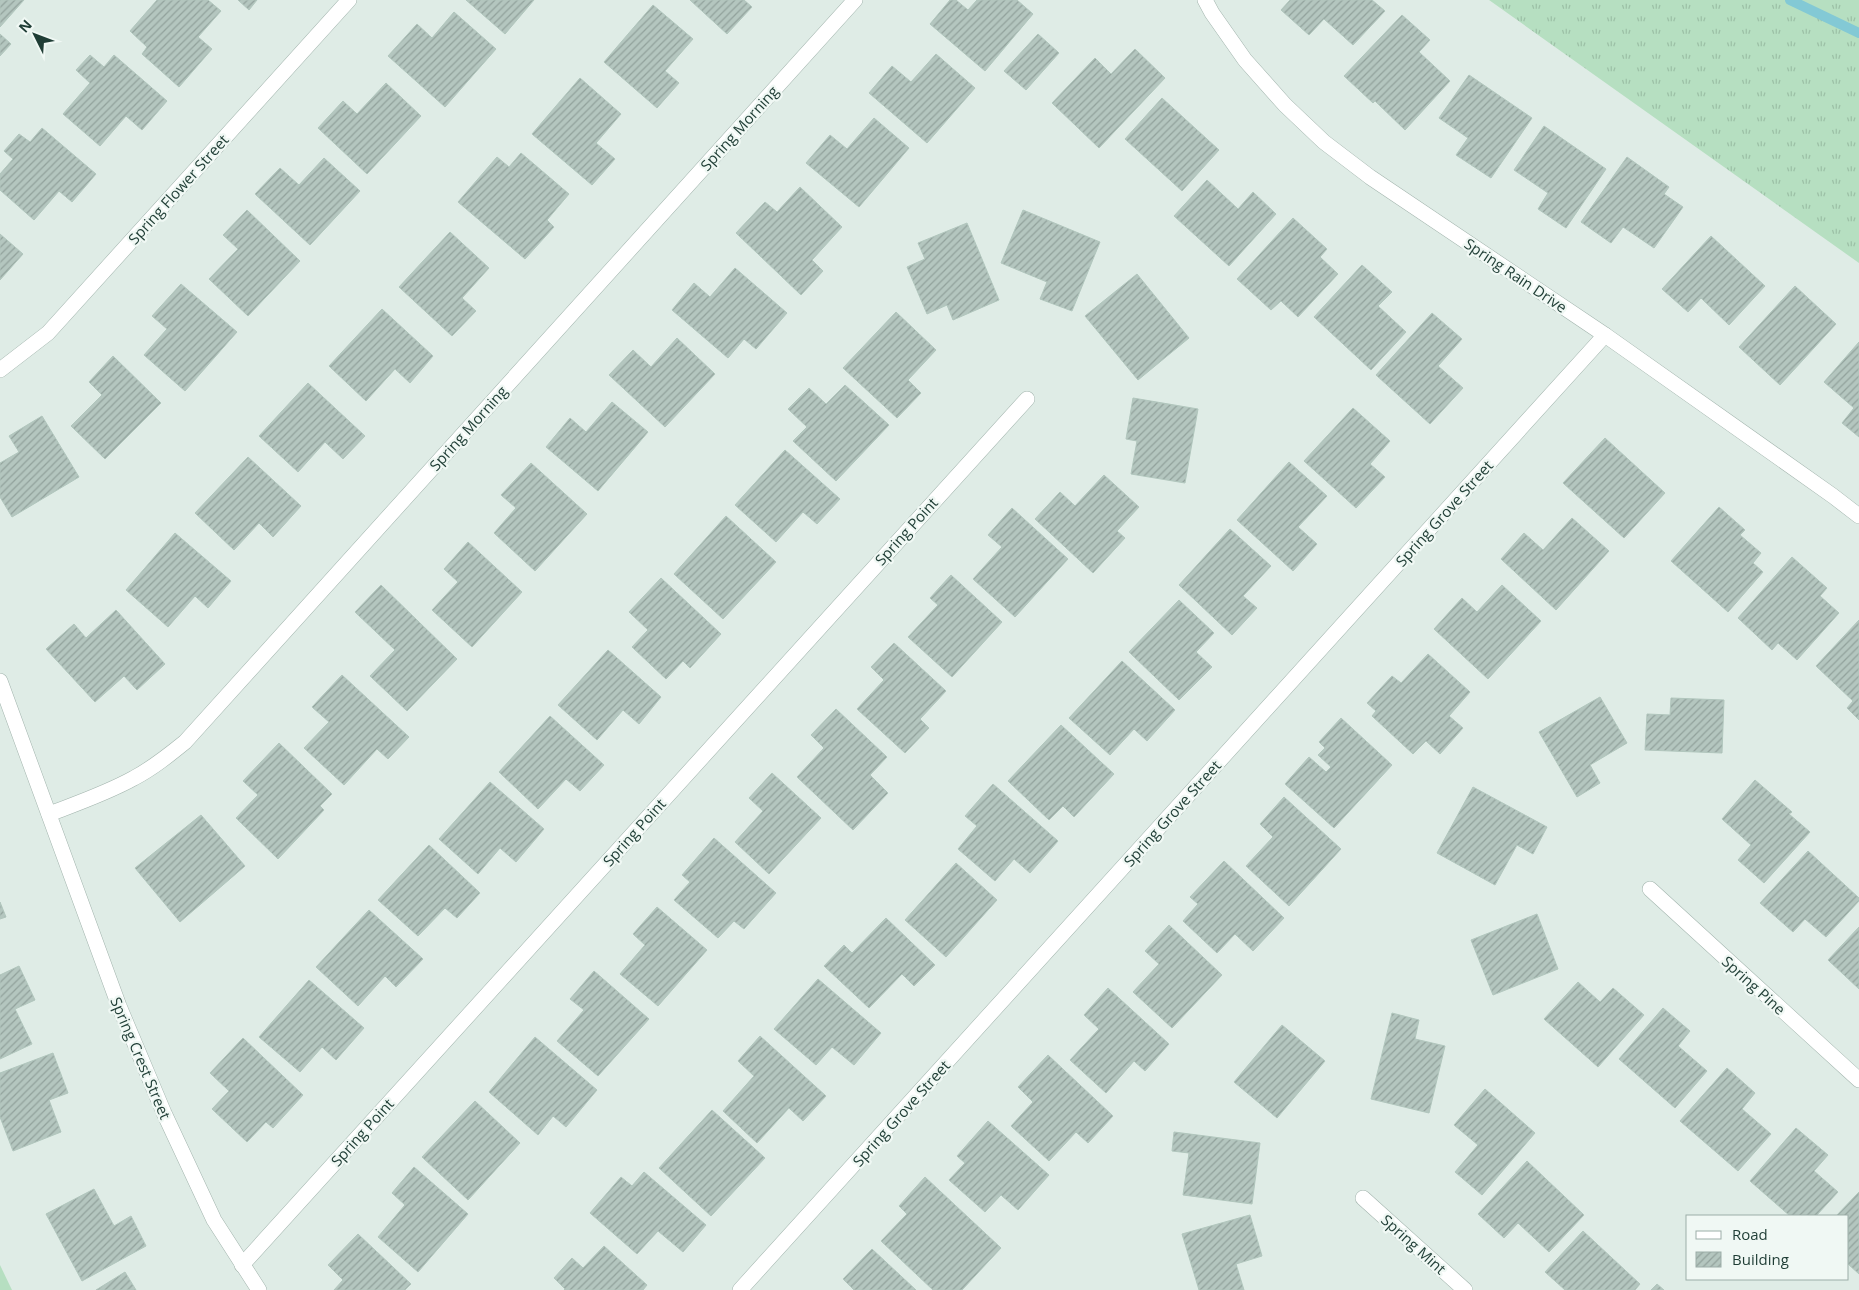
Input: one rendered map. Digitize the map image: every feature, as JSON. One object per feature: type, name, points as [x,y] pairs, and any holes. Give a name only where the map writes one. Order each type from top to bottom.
[{"type":"street","name":"Spring Flower Street","points":[[0,370],[48,333],[348,0]]},
{"type":"street","name":"Spring Morning","points":[[49,814],[108,791],[136,777],[161,761],[185,742],[855,0]]},
{"type":"street","name":"Spring Rain Drive","points":[[1205,0],[1212,14],[1245,60],[1285,105],[1324,142],[1370,177],[1605,335],[1859,516]]},
{"type":"street","name":"Spring Grove Street","points":[[740,1290],[1605,335]]},
{"type":"street","name":"Spring Point","points":[[242,1265],[1027,398]]},
{"type":"street","name":"Spring Crest Street","points":[[0,681],[119,1006],[164,1113],[214,1220],[259,1290]]},
{"type":"street","name":"Spring Pine","points":[[1650,889],[1859,1080]]},
{"type":"street","name":"Spring Mint","points":[[1363,1198],[1465,1290]]},
{"type":"green space","points":[[1489,0],[1859,0],[1859,263]]},
{"type":"green space","points":[[0,1265],[12,1290],[0,1290]]},
{"type":"building","points":[[0,0],[24,0],[0,27]]},
{"type":"building","points":[[157,0],[208,0],[221,11],[198,37],[212,49],[179,87],[142,54],[147,47],[130,31]]},
{"type":"building","points":[[238,0],[257,0],[249,10]]},
{"type":"building","points":[[466,0],[534,0],[505,34]]},
{"type":"building","points":[[690,0],[744,0],[752,7],[727,34]]},
{"type":"building","points":[[950,0],[956,0],[968,10],[977,0],[1017,0],[1033,14],[985,71],[930,24]]},
{"type":"building","points":[[1290,0],[1372,0],[1385,11],[1353,45],[1324,19],[1309,35],[1281,10]]},
{"type":"building","points":[[653,5],[693,39],[665,71],[679,83],[657,108],[604,62]]},
{"type":"building","points":[[454,12],[496,49],[445,107],[388,56],[417,24],[432,38]]},
{"type":"building","points":[[1402,15],[1430,40],[1419,52],[1450,81],[1405,130],[1375,101],[1373,103],[1344,76]]},
{"type":"building","points":[[0,34],[11,44],[0,56]]},
{"type":"building","points":[[1038,34],[1059,53],[1026,90],[1004,71]]},
{"type":"building","points":[[1135,49],[1165,78],[1099,148],[1052,103],[1095,58],[1111,74]]},
{"type":"building","points":[[936,54],[975,88],[927,143],[869,93],[892,66],[911,82]]},
{"type":"building","points":[[90,55],[104,67],[114,55],[167,101],[142,130],[126,116],[100,146],[63,114],[90,83],[76,70]]},
{"type":"building","points":[[1469,75],[1532,118],[1491,178],[1456,155],[1468,138],[1439,118]]},
{"type":"building","points":[[580,78],[621,114],[596,143],[615,159],[592,185],[532,134]]},
{"type":"building","points":[[386,83],[421,116],[367,174],[318,128],[343,101],[357,114]]},
{"type":"building","points":[[1162,98],[1219,150],[1182,191],[1125,139]]},
{"type":"building","points":[[874,118],[909,148],[859,207],[806,163],[830,135],[847,149]]},
{"type":"building","points":[[1544,126],[1606,169],[1566,228],[1538,209],[1548,193],[1514,170]]},
{"type":"building","points":[[42,128],[96,174],[72,202],[59,191],[34,220],[0,190],[0,174],[13,159],[4,151],[19,134],[30,142]]},
{"type":"building","points":[[521,153],[569,194],[547,220],[554,227],[525,259],[458,202],[497,157],[509,167]]},
{"type":"building","points":[[1627,157],[1669,187],[1664,194],[1683,207],[1654,248],[1623,227],[1611,243],[1581,222]]},
{"type":"building","points":[[324,158],[360,191],[310,245],[255,194],[280,168],[299,185]]},
{"type":"building","points":[[1207,180],[1238,209],[1253,192],[1276,214],[1229,266],[1174,216]]},
{"type":"building","points":[[800,187],[842,227],[812,260],[823,271],[801,295],[736,233],[765,202],[777,212]]},
{"type":"building","points":[[247,210],[300,261],[248,316],[209,279],[238,249],[223,235]]},
{"type":"building","points":[[1023,210],[1100,242],[1072,311],[1040,299],[1047,282],[1001,263]]},
{"type":"building","points":[[1293,218],[1327,249],[1320,257],[1338,274],[1298,317],[1281,301],[1271,310],[1237,279]]},
{"type":"building","points":[[967,223],[999,300],[953,320],[947,305],[927,314],[907,267],[925,259],[918,243]]},
{"type":"building","points":[[450,232],[489,268],[462,298],[476,311],[452,336],[399,287]]},
{"type":"building","points":[[0,234],[23,254],[0,280]]},
{"type":"building","points":[[1711,236],[1765,286],[1729,325],[1701,298],[1688,312],[1662,289]]},
{"type":"building","points":[[1362,265],[1392,292],[1378,306],[1406,332],[1371,370],[1314,317]]},
{"type":"building","points":[[735,268],[787,313],[756,349],[744,339],[728,358],[672,310],[694,283],[710,297]]},
{"type":"building","points":[[1137,274],[1189,338],[1138,380],[1085,316]]},
{"type":"building","points":[[181,284],[237,332],[185,391],[144,355],[167,329],[152,316]]},
{"type":"building","points":[[1795,286],[1836,324],[1780,385],[1739,347]]},
{"type":"building","points":[[382,309],[433,356],[410,383],[395,369],[366,401],[329,366]]},
{"type":"building","points":[[896,312],[936,350],[908,380],[921,393],[897,418],[843,368]]},
{"type":"building","points":[[1432,313],[1462,339],[1438,366],[1463,388],[1430,424],[1376,375]]},
{"type":"building","points":[[677,338],[715,374],[665,427],[609,375],[633,350],[651,367]]},
{"type":"building","points":[[1859,342],[1859,437],[1842,423],[1854,408],[1824,382]]},
{"type":"building","points":[[113,356],[161,403],[105,459],[71,426],[102,395],[89,382]]},
{"type":"building","points":[[308,383],[365,436],[343,459],[325,442],[298,472],[259,436]]},
{"type":"building","points":[[845,385],[889,425],[836,481],[793,441],[807,427],[788,409],[809,388],[826,404]]},
{"type":"building","points":[[1133,398],[1198,409],[1185,483],[1131,474],[1137,441],[1126,439]]},
{"type":"building","points":[[612,402],[648,432],[598,491],[546,447],[570,418],[586,432]]},
{"type":"building","points":[[1353,408],[1390,441],[1370,464],[1385,477],[1356,508],[1304,461]]},
{"type":"building","points":[[42,416],[79,477],[12,517],[0,497],[0,463],[19,452],[9,436]]},
{"type":"building","points":[[1605,438],[1665,493],[1624,538],[1563,483]]},
{"type":"building","points":[[785,450],[840,499],[817,524],[803,512],[776,542],[735,505]]},
{"type":"building","points":[[248,457],[301,506],[273,537],[259,523],[234,550],[195,513]]},
{"type":"building","points":[[1289,462],[1327,496],[1298,527],[1317,544],[1293,571],[1237,520]]},
{"type":"building","points":[[531,463],[587,514],[535,571],[494,533],[516,508],[501,495]]},
{"type":"building","points":[[1104,475],[1139,507],[1117,531],[1125,538],[1093,573],[1035,519],[1060,492],[1075,506]]},
{"type":"building","points":[[1719,507],[1745,530],[1740,535],[1761,553],[1753,563],[1763,572],[1728,612],[1671,561]]},
{"type":"building","points":[[1012,508],[1068,559],[1015,617],[973,579],[1002,547],[988,535]]},
{"type":"building","points":[[726,516],[776,562],[723,619],[674,574]]},
{"type":"building","points":[[1572,518],[1609,551],[1556,610],[1501,559],[1524,533],[1543,550]]},
{"type":"building","points":[[1230,529],[1271,566],[1243,596],[1257,608],[1232,635],[1179,585]]},
{"type":"building","points":[[175,533],[231,581],[208,608],[195,596],[168,627],[126,590]]},
{"type":"building","points":[[468,542],[522,592],[472,647],[432,610],[458,582],[444,569]]},
{"type":"building","points":[[1792,557],[1827,588],[1820,596],[1839,613],[1797,660],[1778,643],[1772,650],[1738,618]]},
{"type":"building","points":[[951,575],[1002,622],[952,677],[908,637],[938,605],[930,598]]},
{"type":"building","points":[[661,578],[721,634],[690,668],[683,661],[666,679],[632,647],[648,630],[629,612]]},
{"type":"building","points":[[381,585],[457,659],[407,711],[370,676],[395,650],[355,612]]},
{"type":"building","points":[[1502,585],[1541,621],[1488,679],[1434,629],[1462,598],[1477,612]]},
{"type":"building","points":[[1179,600],[1214,633],[1196,652],[1212,667],[1179,700],[1129,652]]},
{"type":"building","points":[[116,610],[165,664],[137,690],[124,676],[95,702],[46,649],[74,624],[86,638]]},
{"type":"building","points":[[1859,620],[1859,720],[1847,708],[1853,701],[1816,666]]},
{"type":"building","points":[[894,643],[946,691],[920,719],[929,728],[905,753],[857,709],[884,680],[871,667]]},
{"type":"building","points":[[608,650],[661,697],[639,724],[623,710],[597,740],[558,705]]},
{"type":"building","points":[[1428,654],[1470,692],[1449,716],[1463,728],[1440,754],[1426,741],[1413,754],[1372,716],[1376,711],[1367,703],[1392,676],[1401,683]]},
{"type":"building","points":[[1122,661],[1175,710],[1147,741],[1134,729],[1110,755],[1069,718]]},
{"type":"building","points":[[342,675],[409,737],[388,759],[377,749],[344,785],[304,748],[329,722],[312,707]]},
{"type":"building","points":[[1600,697],[1627,743],[1590,765],[1600,783],[1577,797],[1539,732]]},
{"type":"building","points":[[1671,698],[1724,700],[1722,753],[1645,750],[1647,714],[1670,715]]},
{"type":"building","points":[[836,709],[887,757],[870,775],[888,793],[853,830],[797,777],[824,748],[811,735]]},
{"type":"building","points":[[550,716],[604,765],[580,791],[566,779],[538,809],[499,772]]},
{"type":"building","points":[[1341,718],[1392,765],[1334,828],[1285,784],[1309,757],[1326,772],[1331,767],[1318,755],[1325,748],[1319,742]]},
{"type":"building","points":[[1061,725],[1114,774],[1074,817],[1063,806],[1049,820],[1008,781]]},
{"type":"building","points":[[279,743],[332,794],[320,806],[324,810],[278,859],[236,818],[258,795],[243,781]]},
{"type":"building","points":[[772,773],[821,818],[769,874],[735,842],[763,811],[749,798]]},
{"type":"building","points":[[1755,780],[1792,812],[1789,814],[1810,832],[1764,883],[1738,860],[1751,845],[1722,819]]},
{"type":"building","points":[[490,782],[544,829],[516,862],[500,848],[478,874],[439,839]]},
{"type":"building","points":[[993,784],[1058,841],[1030,873],[1014,859],[995,881],[958,849],[977,826],[965,816]]},
{"type":"building","points":[[1473,787],[1547,827],[1533,854],[1517,845],[1495,885],[1437,853]]},
{"type":"building","points":[[1284,797],[1341,849],[1289,906],[1246,866],[1273,837],[1260,824]]},
{"type":"building","points":[[201,815],[245,866],[180,922],[135,868]]},
{"type":"building","points":[[714,838],[776,893],[744,929],[734,921],[718,938],[674,900],[690,882],[682,875]]},
{"type":"building","points":[[429,845],[480,893],[457,918],[445,908],[418,936],[378,900]]},
{"type":"building","points":[[1808,851],[1859,898],[1859,901],[1826,937],[1805,919],[1793,932],[1760,903]]},
{"type":"building","points":[[1224,861],[1284,918],[1253,951],[1235,934],[1217,953],[1183,921],[1198,904],[1190,897]]},
{"type":"building","points":[[956,863],[997,900],[946,957],[905,920]]},
{"type":"building","points":[[0,902],[6,917],[0,919]]},
{"type":"building","points":[[657,907],[707,950],[658,1006],[620,974],[645,945],[633,934]]},
{"type":"building","points":[[369,910],[423,959],[396,987],[385,976],[358,1006],[316,967]]},
{"type":"building","points":[[1537,914],[1558,969],[1493,995],[1471,940]]},
{"type":"building","points":[[886,918],[935,965],[914,986],[902,974],[869,1008],[824,966],[844,945],[852,953]]},
{"type":"building","points":[[1169,925],[1222,975],[1172,1028],[1133,992],[1159,964],[1145,951]]},
{"type":"building","points":[[1859,927],[1859,989],[1828,960]]},
{"type":"building","points":[[19,966],[35,1000],[15,1009],[32,1044],[0,1059],[0,975]]},
{"type":"building","points":[[594,971],[649,1019],[598,1076],[557,1041],[584,1010],[570,999]]},
{"type":"building","points":[[818,979],[881,1033],[854,1065],[832,1047],[816,1065],[774,1029]]},
{"type":"building","points":[[309,980],[364,1028],[336,1060],[322,1047],[300,1072],[259,1037]]},
{"type":"building","points":[[1578,982],[1600,1002],[1613,988],[1644,1015],[1598,1067],[1544,1019]]},
{"type":"building","points":[[1108,988],[1169,1044],[1145,1071],[1134,1061],[1106,1093],[1070,1060],[1099,1029],[1084,1015]]},
{"type":"building","points":[[1663,1008],[1690,1031],[1678,1046],[1707,1071],[1675,1108],[1619,1059]]},
{"type":"building","points":[[1392,1013],[1419,1020],[1415,1039],[1445,1046],[1429,1113],[1371,1099]]},
{"type":"building","points":[[1282,1025],[1325,1061],[1277,1118],[1234,1082]]},
{"type":"building","points":[[760,1036],[826,1096],[803,1121],[789,1108],[757,1143],[723,1111],[754,1076],[738,1061]]},
{"type":"building","points":[[535,1037],[597,1090],[566,1127],[553,1116],[538,1135],[489,1092]]},
{"type":"building","points":[[243,1038],[303,1095],[273,1128],[266,1122],[247,1142],[212,1109],[229,1091],[210,1073]]},
{"type":"building","points":[[53,1053],[68,1093],[49,1100],[61,1132],[13,1151],[0,1117],[0,1073]]},
{"type":"building","points":[[1048,1055],[1113,1116],[1088,1143],[1076,1132],[1049,1161],[1011,1126],[1033,1102],[1018,1087]]},
{"type":"building","points":[[1727,1068],[1755,1093],[1742,1109],[1771,1134],[1738,1171],[1680,1121]]},
{"type":"building","points":[[1485,1089],[1535,1133],[1482,1195],[1455,1172],[1478,1145],[1454,1125]]},
{"type":"building","points":[[475,1101],[520,1143],[468,1200],[422,1157]]},
{"type":"building","points":[[712,1110],[765,1158],[711,1216],[659,1168]]},
{"type":"building","points":[[988,1121],[1049,1175],[1018,1210],[1001,1195],[985,1212],[949,1180],[965,1163],[957,1156]]},
{"type":"building","points":[[1796,1128],[1828,1155],[1814,1171],[1838,1192],[1817,1215],[1789,1215],[1750,1181]]},
{"type":"building","points":[[1174,1132],[1260,1143],[1252,1204],[1183,1195],[1189,1153],[1172,1151]]},
{"type":"building","points":[[1527,1161],[1584,1215],[1549,1252],[1518,1223],[1504,1238],[1478,1214]]},
{"type":"building","points":[[414,1167],[468,1214],[418,1272],[378,1237],[405,1205],[392,1193]]},
{"type":"building","points":[[644,1172],[706,1225],[683,1252],[658,1231],[637,1254],[590,1213],[621,1177],[632,1186]]},
{"type":"building","points":[[925,1177],[1001,1248],[962,1290],[933,1290],[881,1241],[907,1214],[899,1206]]},
{"type":"building","points":[[94,1189],[114,1226],[131,1216],[146,1246],[82,1281],[46,1214]]},
{"type":"building","points":[[1859,1192],[1859,1274],[1849,1265],[1849,1215],[1837,1215]]},
{"type":"building","points":[[1250,1215],[1262,1256],[1236,1264],[1244,1290],[1199,1290],[1182,1234]]},
{"type":"building","points":[[1583,1231],[1640,1284],[1635,1290],[1565,1290],[1545,1272]]},
{"type":"building","points":[[358,1234],[411,1284],[405,1290],[334,1290],[343,1280],[328,1265]]},
{"type":"building","points":[[604,1246],[647,1285],[643,1290],[564,1290],[554,1278],[572,1258],[583,1268]]},
{"type":"building","points":[[872,1249],[916,1290],[854,1290],[843,1279]]},
{"type":"building","points":[[125,1272],[136,1290],[96,1290]]},
{"type":"building","points":[[1657,1284],[1664,1290],[1651,1290]]},
{"type":"waterway","points":[[1790,0],[1859,33]]}]
